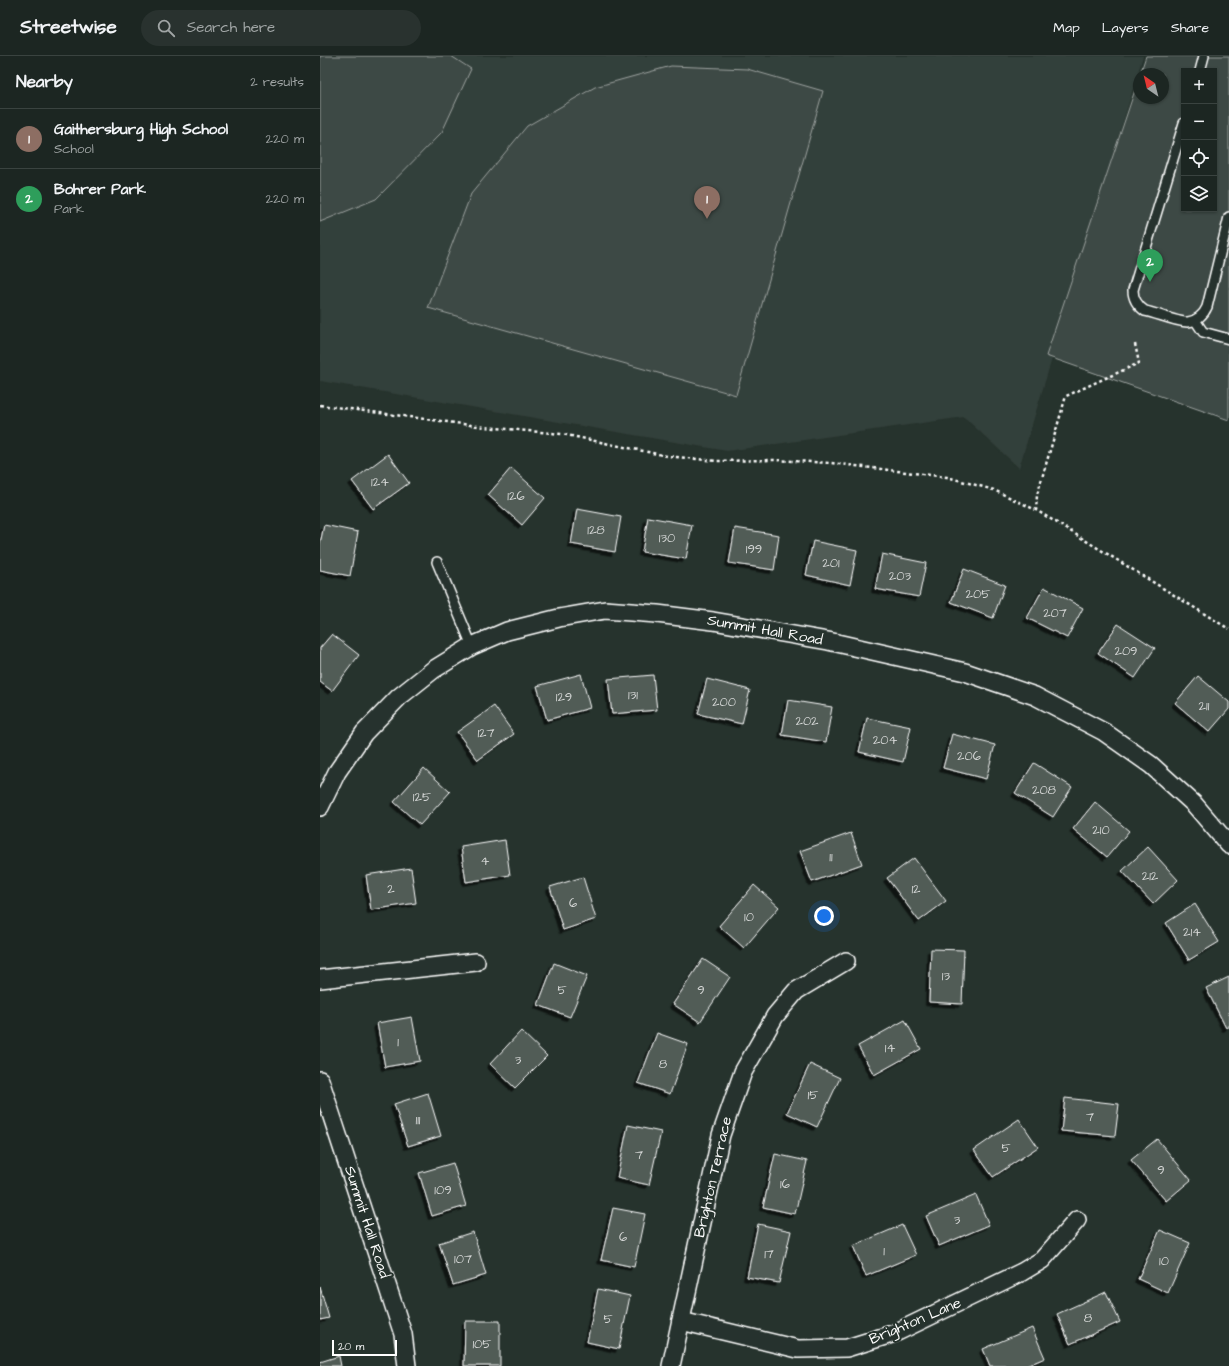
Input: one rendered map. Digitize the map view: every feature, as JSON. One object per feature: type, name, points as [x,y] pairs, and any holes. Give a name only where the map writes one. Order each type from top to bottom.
[{"type":"street","name":"Summit Hall Road","points":[[320,807],[337,772],[364,733],[399,697],[434,670],[472,646],[507,631],[559,618],[605,610],[657,614],[713,621],[820,639],[965,672],[1035,696],[1104,732],[1151,765],[1194,804],[1229,844]]},
{"type":"street","name":"Brighton Terrace","points":[[671,1366],[721,1135],[743,1072],[775,1016],[796,991],[846,961]]},
{"type":"street","points":[[320,979],[476,962]]},
{"type":"street","name":"Summit Hall Road","points":[[320,1080],[403,1334],[407,1366]]},
{"type":"street","name":"Brighton Lane","points":[[681,1321],[798,1349],[847,1348],[895,1333],[1022,1272],[1042,1260],[1077,1220]]},
{"type":"lane","points":[[1201,68],[1204,56]]},
{"type":"lane","points":[[1181,133],[1133,293],[1138,304],[1145,310],[1184,322],[1195,320],[1204,313],[1207,307],[1229,217]]},
{"type":"lane","points":[[1195,320],[1203,332],[1229,339]]},
{"type":"lane","points":[[437,562],[472,646]]},
{"type":"path","points":[[1036,510],[1037,495],[1066,396],[1139,362],[1135,344]]},
{"type":"path","points":[[320,405],[484,426],[562,434],[667,456],[716,461],[774,460],[831,463],[947,477],[994,490],[1036,510],[1229,629]]},
{"type":"shaded area","points":[[320,56],[1143,56],[1139,68],[1133,68],[1133,89],[1019,468],[964,417],[727,451],[320,381]]},
{"type":"shaded area","points":[[320,56],[451,56],[471,69],[442,132],[376,199],[320,222]]},
{"type":"shaded area","points":[[1146,56],[1229,56],[1229,420],[1046,356],[1133,96],[1133,104],[1169,104],[1169,68],[1142,68]]},
{"type":"shaded area","points":[[671,66],[747,69],[823,91],[736,395],[428,308],[471,194],[527,126],[595,87]]},
{"type":"building","points":[[388,454],[409,483],[373,509],[352,481]]},
{"type":"building","points":[[511,468],[545,498],[522,525],[488,495]]},
{"type":"building","points":[[577,509],[621,517],[615,552],[571,544]]},
{"type":"building","points":[[648,517],[692,525],[686,559],[642,552]]},
{"type":"building","points":[[324,525],[358,532],[350,576],[320,570],[320,544]]},
{"type":"building","points":[[735,528],[779,535],[774,570],[729,563]]},
{"type":"building","points":[[813,541],[857,550],[850,585],[806,575]]},
{"type":"building","points":[[882,554],[926,563],[919,597],[875,589]]},
{"type":"building","points":[[964,569],[1005,585],[993,618],[951,602]]},
{"type":"building","points":[[1044,587],[1083,608],[1067,638],[1027,618]]},
{"type":"building","points":[[1118,624],[1155,648],[1135,678],[1098,653]]},
{"type":"building","points":[[332,634],[359,655],[332,691],[320,682],[320,648]]},
{"type":"building","points":[[581,674],[590,708],[547,720],[537,686]]},
{"type":"building","points":[[653,675],[657,710],[612,714],[608,679]]},
{"type":"building","points":[[1198,676],[1229,702],[1229,709],[1209,732],[1175,703]]},
{"type":"building","points":[[707,679],[750,690],[742,724],[698,714]]},
{"type":"building","points":[[788,700],[832,707],[826,742],[782,735]]},
{"type":"building","points":[[494,706],[514,734],[478,760],[457,732]]},
{"type":"building","points":[[867,718],[911,727],[903,762],[859,752]]},
{"type":"building","points":[[952,734],[995,745],[986,779],[943,768]]},
{"type":"building","points":[[1034,763],[1072,787],[1053,817],[1015,793]]},
{"type":"building","points":[[424,768],[450,792],[420,825],[394,802]]},
{"type":"building","points":[[1095,802],[1129,831],[1107,857],[1073,829]]},
{"type":"building","points":[[851,833],[862,864],[812,882],[800,851]]},
{"type":"building","points":[[505,840],[510,875],[466,882],[461,847]]},
{"type":"building","points":[[1148,847],[1178,880],[1153,904],[1122,871]]},
{"type":"building","points":[[914,858],[946,901],[919,921],[887,878]]},
{"type":"building","points":[[411,868],[416,903],[371,910],[366,875]]},
{"type":"building","points":[[583,877],[596,919],[563,930],[550,887]]},
{"type":"building","points":[[754,885],[779,907],[744,948],[719,926]]},
{"type":"building","points":[[1195,904],[1219,942],[1189,960],[1166,923]]},
{"type":"building","points":[[931,949],[964,950],[962,1004],[929,1002]]},
{"type":"building","points":[[703,959],[730,977],[700,1022],[673,1004]]},
{"type":"building","points":[[554,963],[587,976],[570,1017],[538,1005]]},
{"type":"building","points":[[1229,977],[1229,1027],[1226,1028],[1206,988]]},
{"type":"building","points":[[412,1017],[420,1061],[385,1067],[377,1023]]},
{"type":"building","points":[[905,1020],[921,1049],[874,1075],[858,1046]]},
{"type":"building","points":[[521,1031],[547,1056],[515,1088],[490,1064]]},
{"type":"building","points":[[657,1033],[688,1044],[670,1094],[638,1083]]},
{"type":"building","points":[[810,1064],[840,1078],[817,1127],[787,1113]]},
{"type":"building","points":[[428,1093],[441,1136],[408,1146],[394,1104]]},
{"type":"building","points":[[1065,1098],[1119,1104],[1115,1136],[1061,1131]]},
{"type":"building","points":[[1019,1119],[1038,1147],[993,1177],[974,1150]]},
{"type":"building","points":[[628,1125],[661,1132],[649,1185],[617,1178]]},
{"type":"building","points":[[1157,1139],[1191,1180],[1166,1201],[1131,1160]]},
{"type":"building","points":[[775,1154],[807,1161],[795,1214],[763,1207]]},
{"type":"building","points":[[453,1163],[466,1206],[432,1216],[419,1173]]},
{"type":"building","points":[[976,1195],[989,1225],[939,1246],[926,1216]]},
{"type":"building","points":[[613,1208],[645,1214],[634,1267],[601,1260]]},
{"type":"building","points":[[758,1224],[791,1231],[779,1283],[747,1277]]},
{"type":"building","points":[[902,1225],[916,1255],[866,1276],[853,1246]]},
{"type":"building","points":[[1160,1230],[1190,1243],[1168,1293],[1138,1279]]},
{"type":"building","points":[[473,1232],[486,1275],[453,1285],[439,1243]]},
{"type":"building","points":[[320,1287],[329,1318],[320,1320]]},
{"type":"building","points":[[598,1289],[630,1296],[619,1349],[587,1342]]},
{"type":"building","points":[[1106,1292],[1120,1322],[1070,1344],[1057,1314]]},
{"type":"building","points":[[465,1321],[500,1321],[500,1366],[464,1366]]},
{"type":"building","points":[[1032,1328],[1045,1358],[1026,1366],[990,1366],[983,1349]]},
{"type":"building","points":[[339,1356],[341,1366],[320,1366],[320,1362]]},
{"type":"place","name":"Gaithersburg High School","points":[[707,219]]},
{"type":"place","name":"Bohrer Park","points":[[1150,282]]}]
